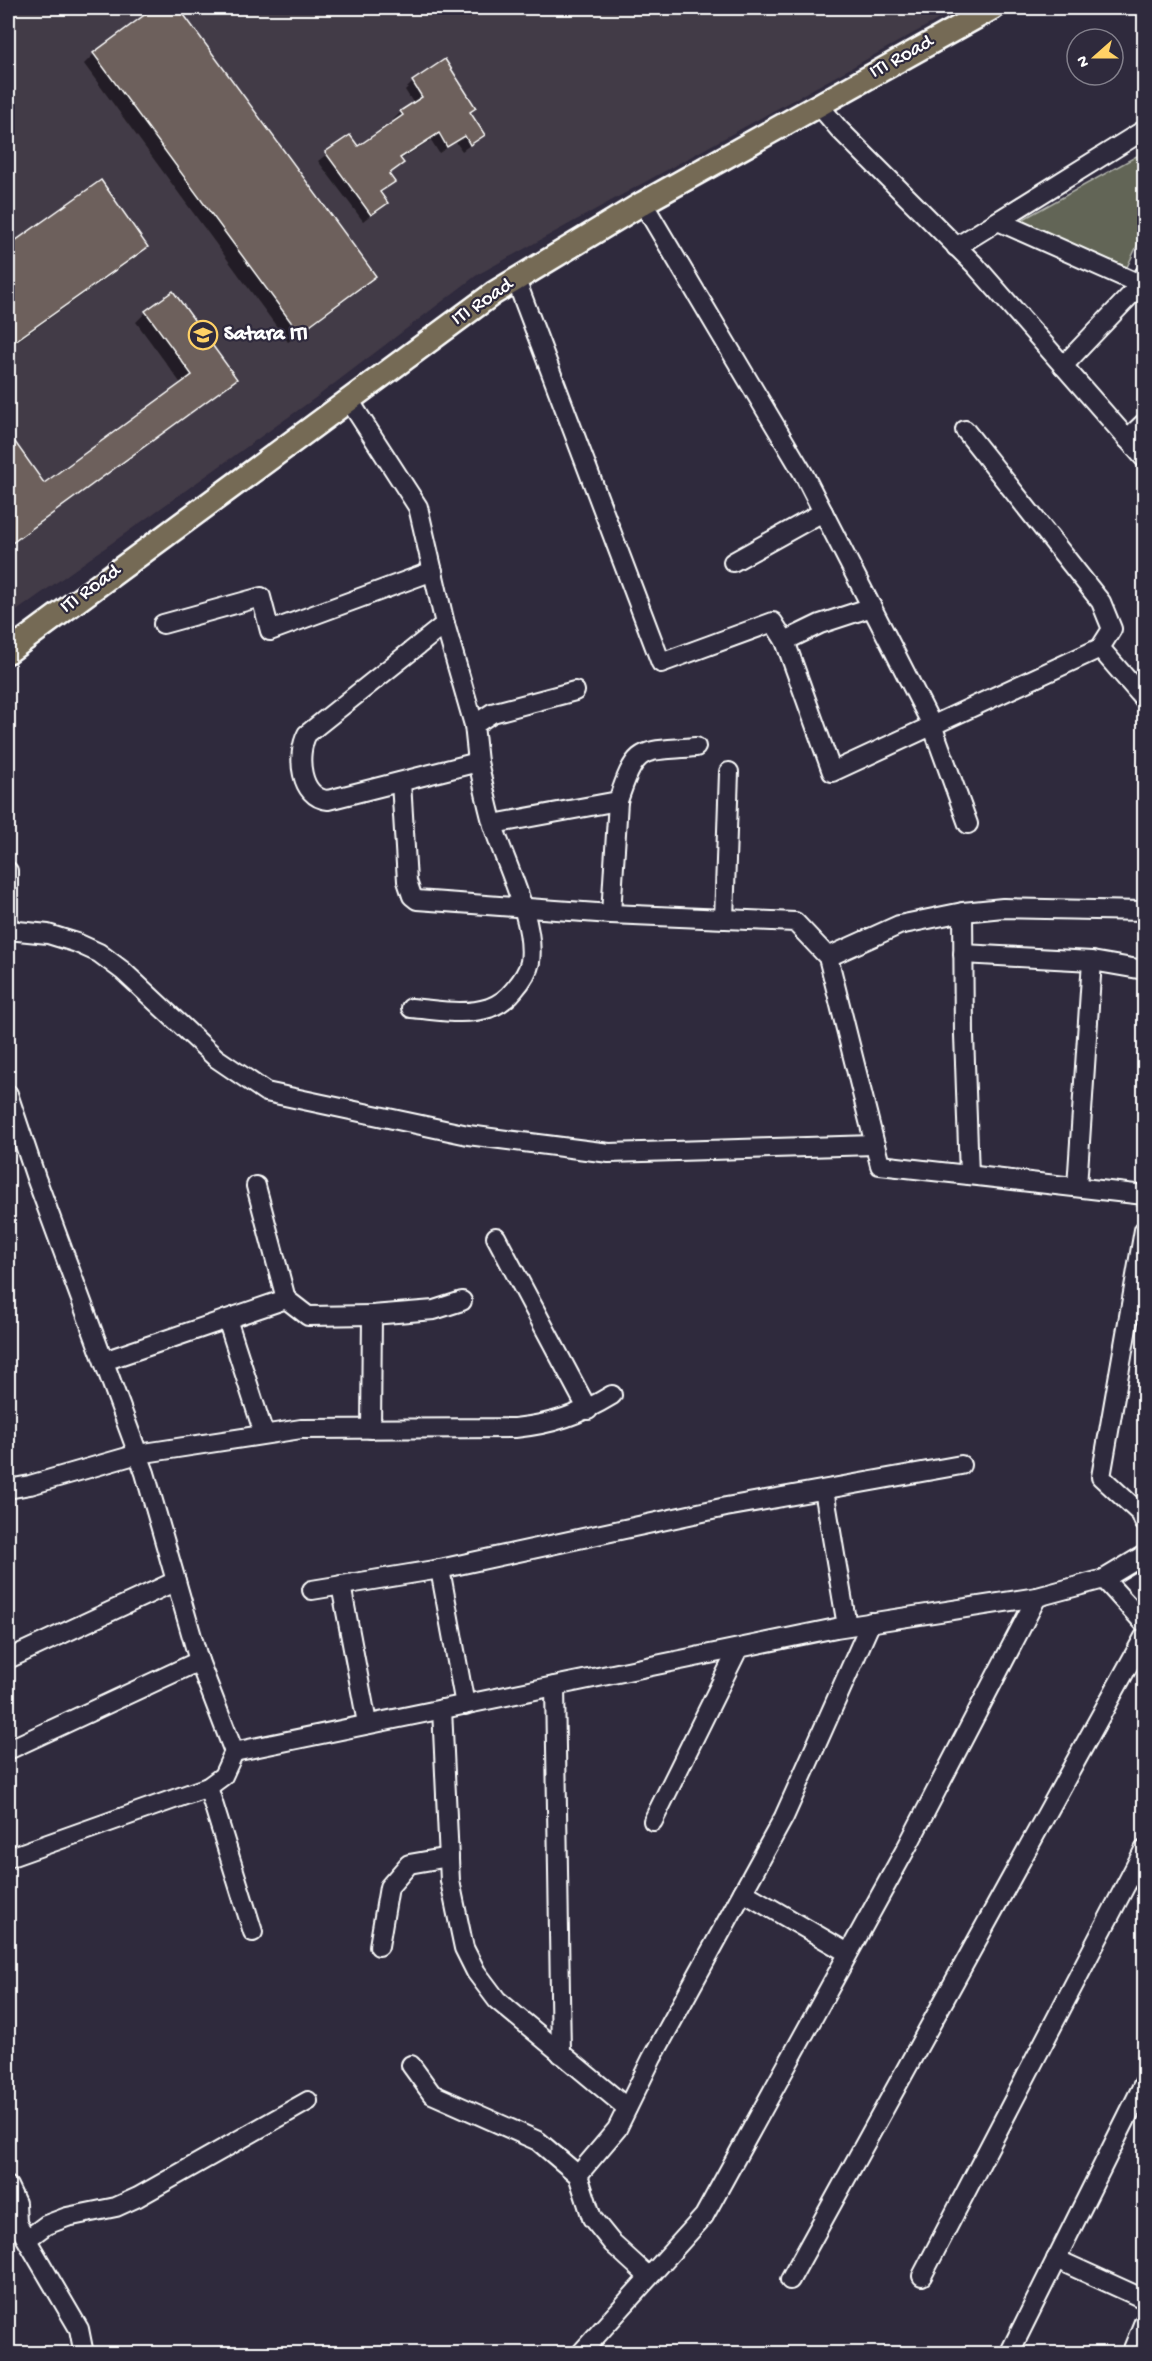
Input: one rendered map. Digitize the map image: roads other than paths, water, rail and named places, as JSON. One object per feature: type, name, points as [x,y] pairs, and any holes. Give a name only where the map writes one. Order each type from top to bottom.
[{"type":"main road","name":"ITI Road","points":[[8,652],[494,293],[643,203],[993,8]]},
{"type":"street","points":[[818,104],[839,129],[975,265],[1144,458]]},
{"type":"street","points":[[956,247],[1144,130]]},
{"type":"street","points":[[643,203],[797,463],[823,512],[932,725],[968,824]]},
{"type":"street","points":[[998,221],[1143,282],[1063,366]]},
{"type":"street","points":[[516,280],[662,663],[772,622],[785,641],[832,772],[1100,648],[1112,629],[1101,602],[965,430]]},
{"type":"street","points":[[349,400],[418,507],[446,624],[474,725],[478,762],[493,824],[523,908],[529,936],[528,969],[505,1001],[488,1008],[465,1013],[411,1008]]},
{"type":"street","points":[[1127,439],[1144,423]]},
{"type":"street","points":[[733,562],[823,512]]},
{"type":"street","points":[[163,624],[261,597],[270,631],[433,571]]},
{"type":"street","points":[[785,641],[820,624],[872,607]]},
{"type":"street","points":[[446,624],[307,734],[302,743],[302,767],[308,788],[314,796],[328,800],[478,762]]},
{"type":"street","points":[[1100,648],[1144,699]]},
{"type":"street","points":[[474,725],[492,713],[575,691]]},
{"type":"street","points":[[611,914],[618,801],[629,769],[640,755],[650,751],[696,747]]},
{"type":"street","points":[[724,919],[729,772]]},
{"type":"street","points":[[401,782],[407,881],[412,896],[417,900],[611,914],[795,922],[828,957],[880,1165],[1144,1195]]},
{"type":"street","points":[[493,824],[618,801]]},
{"type":"street","points":[[8,871],[8,931],[48,934],[99,953],[123,970],[216,1058],[266,1092],[468,1135],[609,1153],[875,1145]]},
{"type":"street","points":[[828,957],[899,925],[963,912],[1003,908],[1144,911]]},
{"type":"street","points":[[963,912],[969,1175]]},
{"type":"street","points":[[963,954],[1092,961],[1144,970]]},
{"type":"street","points":[[1077,1187],[1092,961]]},
{"type":"street","points":[[8,1094],[36,1178],[138,1454],[199,1661],[234,1752],[223,1776],[208,1787],[8,1858]]},
{"type":"street","points":[[256,1186],[286,1299],[309,1316],[372,1315],[434,1310],[462,1301]]},
{"type":"street","points":[[1144,1230],[1101,1477],[1141,1514],[1144,1522]]},
{"type":"street","points":[[496,1237],[588,1410]]},
{"type":"street","points":[[104,1361],[286,1299]]},
{"type":"street","points":[[371,1429],[372,1315]]},
{"type":"street","points":[[227,1319],[264,1434]]},
{"type":"street","points":[[8,1489],[30,1485],[138,1454],[301,1429],[515,1428],[559,1421],[588,1410],[612,1395]]},
{"type":"street","points":[[312,1590],[440,1569],[726,1507],[961,1465]]},
{"type":"street","points":[[824,1490],[848,1626]]},
{"type":"street","points":[[234,1752],[848,1626],[1036,1597],[1104,1579],[1144,1555]]},
{"type":"street","points":[[440,1569],[465,1705]]},
{"type":"street","points":[[1104,1579],[1144,1623]]},
{"type":"street","points":[[8,1659],[176,1581]]},
{"type":"street","points":[[341,1585],[367,1724]]},
{"type":"street","points":[[580,2354],[704,2216],[908,1845],[1036,1597]]},
{"type":"street","points":[[578,2175],[617,2129],[784,1816],[871,1622]]},
{"type":"street","points":[[790,2280],[1144,1637]]},
{"type":"street","points":[[654,1821],[738,1648]]},
{"type":"street","points":[[8,1750],[199,1661]]},
{"type":"street","points":[[555,1686],[561,2054]]},
{"type":"street","points":[[442,1709],[450,1881],[464,1948],[476,1972],[497,2000],[627,2108]]},
{"type":"street","points":[[208,1787],[253,1932]]},
{"type":"street","points":[[922,2276],[1144,1850]]},
{"type":"street","points":[[379,1946],[389,1887],[409,1863],[448,1857]]},
{"type":"street","points":[[743,1892],[848,1953]]},
{"type":"street","points":[[411,2065],[432,2094],[538,2141],[578,2175],[592,2218],[613,2244],[650,2277]]},
{"type":"street","points":[[1009,2354],[1144,2083]]},
{"type":"street","points":[[27,2239],[46,2225],[67,2217],[116,2207],[138,2197],[309,2100]]},
{"type":"street","points":[[8,2186],[16,2203],[19,2217],[12,2220],[27,2239],[79,2329],[84,2354]]},
{"type":"street","points":[[1056,2259],[1144,2300]]},
{"type":"street","points":[[1131,2354],[1144,2322]]},
{"type":"place","name":"Satara ITI","points":[[203,335]]}]
